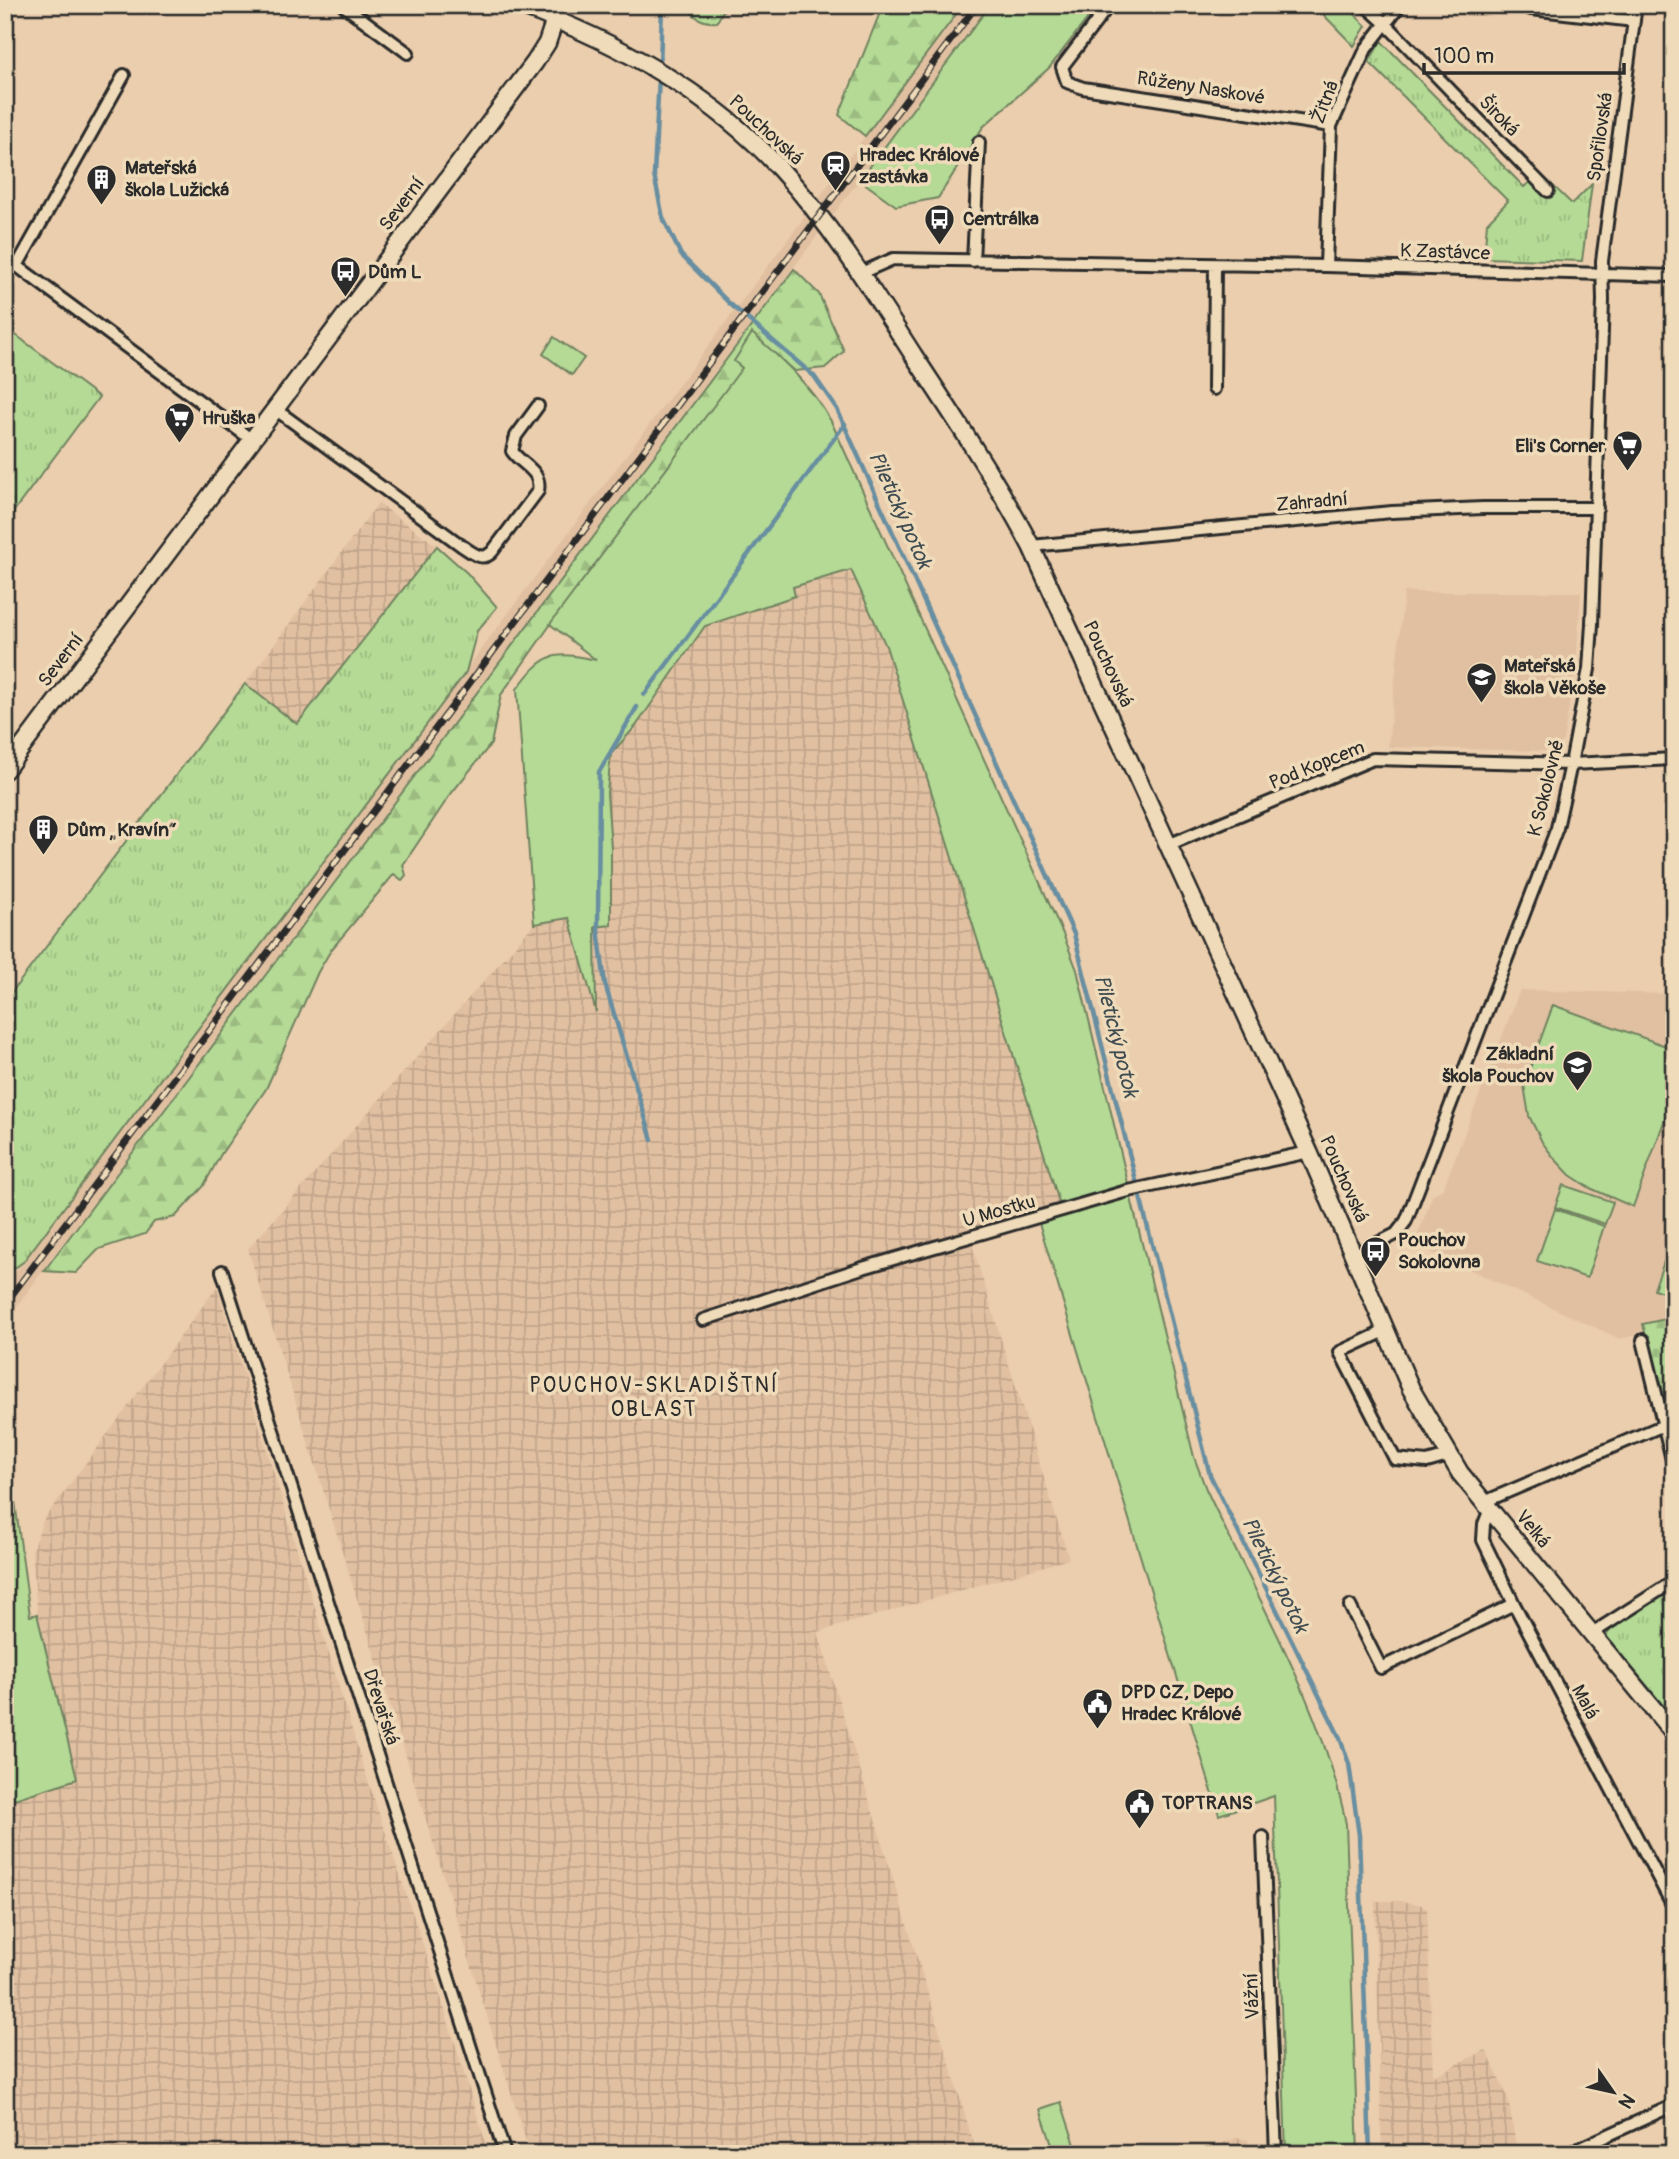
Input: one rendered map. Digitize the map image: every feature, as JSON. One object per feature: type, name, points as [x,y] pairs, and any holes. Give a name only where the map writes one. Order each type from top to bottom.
[{"type":"street","points":[[343,5],[408,53]]},
{"type":"street","points":[[518,5],[555,19]]},
{"type":"street","name":"Růženy Naskové","points":[[1109,5],[1062,67],[1067,82],[1083,88],[1331,126]]},
{"type":"street","name":"Široká","points":[[1365,5],[1548,191]]},
{"type":"street","name":"Žitná","points":[[1326,266],[1331,126],[1366,50],[1400,5]]},
{"type":"street","points":[[1525,5],[1531,9],[1634,21]]},
{"type":"street","name":"Spořilovská","points":[[1602,274],[1606,218],[1636,5]]},
{"type":"street","name":"Pouchovská","points":[[555,19],[632,55],[682,85],[743,133],[781,170],[861,273],[1002,491],[1031,546],[1310,1152],[1411,1389],[1448,1456],[1487,1505]]},
{"type":"street","name":"Severní","points":[[5,769],[535,62],[547,43],[555,19]]},
{"type":"street","points":[[17,266],[124,75]]},
{"type":"street","points":[[973,261],[979,142]]},
{"type":"street","points":[[5,257],[252,440]]},
{"type":"street","name":"K Zastávce","points":[[861,273],[893,259],[1326,266],[1674,276]]},
{"type":"street","points":[[1214,389],[1215,265]]},
{"type":"street","name":"K Sokolovně","points":[[1354,1255],[1396,1234],[1406,1221],[1557,828],[1588,669],[1597,508],[1602,274]]},
{"type":"street","points":[[275,410],[462,546],[487,557],[538,491],[537,474],[517,459],[512,451],[516,436],[538,405]]},
{"type":"street","name":"Zahradní","points":[[1031,546],[1392,512],[1483,508],[1597,508]]},
{"type":"street","name":"Pod Kopcem","points":[[1168,845],[1373,759],[1571,764],[1674,759]]},
{"type":"street","name":"U Mostku","points":[[703,1320],[859,1269],[1124,1192],[1310,1152]]},
{"type":"street","name":"Dřevařská","points":[[222,1271],[505,2154]]},
{"type":"street","points":[[1385,1331],[1340,1352],[1395,1459],[1427,1462],[1448,1456]]},
{"type":"street","points":[[1643,1340],[1674,1468]]},
{"type":"street","name":"Velká","points":[[1664,1425],[1487,1505],[1674,1734]]},
{"type":"street","name":"Malá","points":[[1487,1505],[1483,1539],[1514,1604],[1674,1908]]},
{"type":"street","points":[[1591,1633],[1674,1581]]},
{"type":"street","points":[[1350,1606],[1381,1668],[1514,1604]]},
{"type":"street","name":"Vážní","points":[[1263,1837],[1276,2154]]},
{"type":"street","points":[[1567,2154],[1674,2105]]},
{"type":"shaded area","points":[[963,5],[990,5],[5,1322],[5,1286]]},
{"type":"shaded area","points":[[378,503],[437,546],[297,724],[245,684]]},
{"type":"shaded area","points":[[851,570],[886,646],[1060,1205],[968,1232],[1069,1559],[818,1632],[977,2154],[530,2154],[248,1249],[534,924],[569,917],[595,1008],[595,926],[611,924],[611,848],[607,793],[611,754],[636,726],[705,626],[794,597],[793,587]]},
{"type":"shaded area","name":"Mateřská škola Věkoše","points":[[1404,592],[1581,592],[1576,667],[1563,741],[1556,749],[1388,747]]},
{"type":"shaded area","name":"Základní škola Pouchov","points":[[1520,990],[1674,994],[1674,1317],[1644,1324],[1646,1333],[1620,1339],[1414,1244],[1433,1194],[1443,1189]]},
{"type":"shaded area","points":[[217,1287],[364,1769],[441,1998],[489,2154],[5,2154],[5,1802],[77,1779],[38,1621],[32,1550],[44,1519]]},
{"type":"shaded area","points":[[1375,1901],[1403,1901],[1427,1908],[1433,2076],[1486,2050],[1508,2098],[1517,2151],[1511,2154],[1382,2154]]},
{"type":"shaded area","points":[[1237,2138],[1248,2140],[1249,2154],[1188,2154]]},
{"type":"green space","points":[[688,5],[726,5],[717,22],[712,22],[696,16]]},
{"type":"green space","points":[[883,5],[963,5],[865,136],[839,115]]},
{"type":"green space","points":[[990,5],[1098,5],[1049,68],[983,127],[938,198],[896,206],[860,180]]},
{"type":"green space","points":[[1314,5],[1346,5],[1366,26],[1354,46]]},
{"type":"green space","points":[[1381,41],[1524,187],[1540,173],[1572,204],[1592,184],[1582,261],[1484,258],[1487,223],[1508,201],[1369,62]]},
{"type":"green space","points":[[794,269],[819,294],[844,351],[825,368],[795,371],[752,334],[743,368],[553,621],[501,695],[491,744],[450,795],[403,865],[406,875],[402,880],[394,874],[331,950],[318,972],[266,1089],[221,1154],[203,1187],[175,1217],[154,1222],[145,1234],[99,1249],[76,1273],[44,1271]]},
{"type":"green space","points":[[5,327],[99,397],[5,523]]},
{"type":"green space","points":[[752,333],[796,374],[831,421],[1063,934],[1077,970],[1128,1183],[1060,1205],[886,646],[851,570],[793,587],[795,596],[705,626],[636,726],[611,754],[607,793],[611,848],[611,925],[595,927],[596,1012],[569,918],[534,924],[517,689],[535,668],[550,657],[559,655],[596,660],[550,624],[742,368],[734,361]]},
{"type":"green space","points":[[554,337],[584,358],[572,375],[543,354]]},
{"type":"green space","points":[[437,546],[467,573],[497,607],[477,631],[466,672],[23,1262],[5,1275],[5,1001],[245,684],[297,724]]},
{"type":"green space","points":[[1553,1005],[1674,1049],[1674,1094],[1633,1207],[1590,1188],[1570,1175],[1542,1142],[1529,1116],[1524,1085]]},
{"type":"green space","points":[[1563,1185],[1613,1202],[1605,1224],[1555,1207]]},
{"type":"green space","points":[[1130,1194],[1194,1457],[1206,1489],[1305,1696],[1336,1781],[1346,1824],[1358,2154],[1286,2154],[1274,1796],[1219,1815],[1039,1223]]},
{"type":"green space","points":[[1555,1209],[1604,1226],[1587,1278],[1537,1261]]},
{"type":"green space","points":[[1665,1259],[1674,1278],[1674,1291],[1662,1292],[1654,1289]]},
{"type":"green space","points":[[1674,1317],[1674,1454],[1643,1324]]},
{"type":"green space","points":[[5,1425],[30,1616],[37,1614],[77,1779],[5,1802]]},
{"type":"green space","points":[[1674,1589],[1674,1719],[1606,1636],[1612,1628]]},
{"type":"green space","points":[[1061,2102],[1076,2148],[1055,2154],[1040,2109]]},
{"type":"waterway","name":"Piletický potok","points":[[660,67],[662,5]]},
{"type":"waterway","name":"Piletický potok","points":[[659,76],[654,175],[663,218],[681,255],[729,303],[814,376],[837,409],[1074,934],[1210,1475],[1340,1738],[1349,1764],[1359,1835],[1370,2154]]},
{"type":"waterway","points":[[644,695],[845,424]]},
{"type":"waterway","points":[[637,707],[599,772],[598,929],[605,984],[652,1140]]},
{"type":"railway","points":[[5,1304],[977,5]]},
{"type":"place","name":"Hradec Králové zastávka","points":[[836,193]]},
{"type":"place","name":"Mateřská škola Lužická","points":[[102,206]]},
{"type":"place","name":"Centrálka","points":[[940,246]]},
{"type":"place","name":"Dům L","points":[[345,299]]},
{"type":"place","name":"Hruška","points":[[179,445]]},
{"type":"place","name":"Eli's Corner","points":[[1628,473]]},
{"type":"place","name":"Mateřská škola Věkoše","points":[[1481,704]]},
{"type":"place","name":"Dům „Kravín“","points":[[44,857]]},
{"type":"place","name":"Základní škola Pouchov","points":[[1577,1092]]},
{"type":"place","name":"Pouchov Sokolovna","points":[[1375,1278]]},
{"type":"place","name":"DPD CZ, Depo Hradec Králové","points":[[1098,1730]]},
{"type":"place","name":"TOPTRANS","points":[[1139,1830]]},
{"type":"district","name":"POUCHOV-SKLADIŠTNÍ OBLAST","points":[[654,1397]]}]
